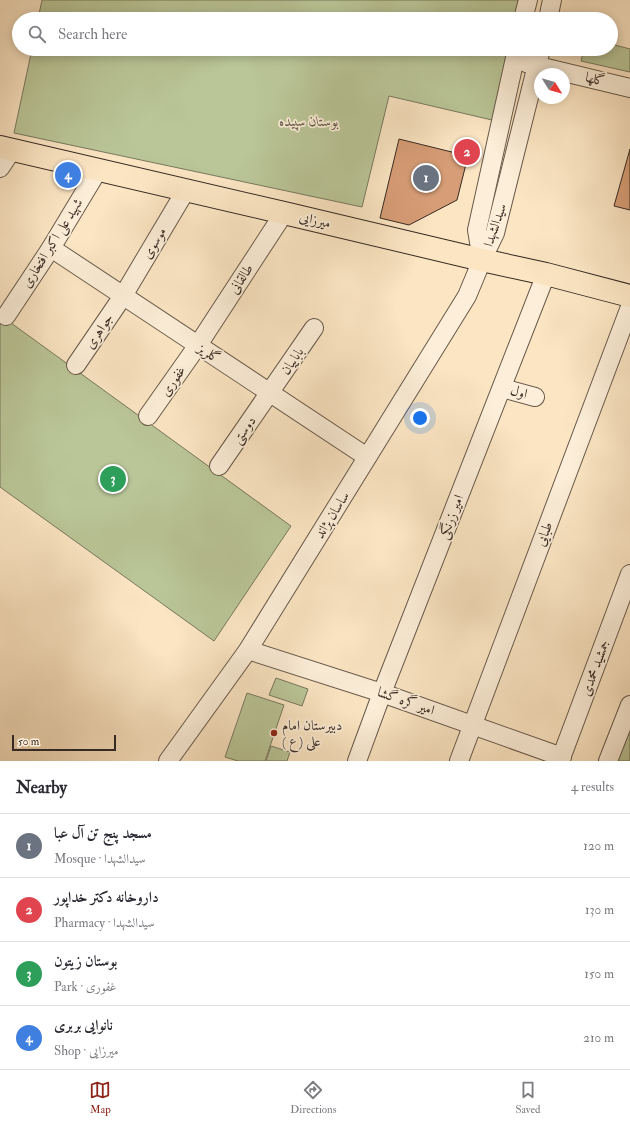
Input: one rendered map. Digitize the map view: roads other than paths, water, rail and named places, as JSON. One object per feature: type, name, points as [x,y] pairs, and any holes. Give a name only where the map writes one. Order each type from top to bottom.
[{"type":"main road","name":"میرزایی","points":[[6,148],[546,274],[630,296]]},
{"type":"street","points":[[525,12],[528,0]]},
{"type":"street","points":[[549,12],[552,0]]},
{"type":"street","name":"سیدالشهدا","points":[[482,260],[477,230],[516,56]]},
{"type":"street","name":"گلها","points":[[528,56],[539,57],[630,88]]},
{"type":"street","name":"سیدالشهدا","points":[[482,260],[495,233],[539,57]]},
{"type":"street","points":[[0,168],[6,148]]},
{"type":"street","name":"شهید علی اکبر افتخاری","points":[[6,316],[51,248],[98,170]]},
{"type":"street","name":"موسوی","points":[[123,296],[186,190]]},
{"type":"street","name":"طالقانی","points":[[198,345],[284,213]]},
{"type":"street","name":"گلریز","points":[[51,248],[367,457]]},
{"type":"street","name":"ساسان پژاند","points":[[168,761],[248,650],[467,296],[482,260]]},
{"type":"street","name":"امیر زرنگی","points":[[357,761],[382,693],[546,274]]},
{"type":"street","name":"جواهری","points":[[76,365],[123,296]]},
{"type":"street","name":"طبایی","points":[[458,761],[630,307]]},
{"type":"street","name":"باباییان","points":[[270,393],[314,328]]},
{"type":"street","name":"غفوری","points":[[148,416],[198,345]]},
{"type":"street","name":"اول","points":[[502,388],[535,397]]},
{"type":"street","name":"دوستی","points":[[219,466],[270,393]]},
{"type":"street","name":"جمشید محمدی","points":[[561,759],[630,574]]},
{"type":"street","name":"امیر گره گشا","points":[[248,650],[382,693],[561,759]]},
{"type":"street","points":[[608,761],[630,705]]},
{"type":"place","name":"داروخانه دکتر خداپور","points":[[467,152]]},
{"type":"place","name":"نانوایی بربری","points":[[68,175]]},
{"type":"place","name":"مسجد پنج تن آل عبا","points":[[426,178]]},
{"type":"place","name":"بوستان زیتون","points":[[113,479]]},
{"type":"place","name":"دبیرستان امام علی ( ع )","points":[[274,733]]},
{"type":"park label","name":"بوستان سپیده","points":[[309,121]]}]
